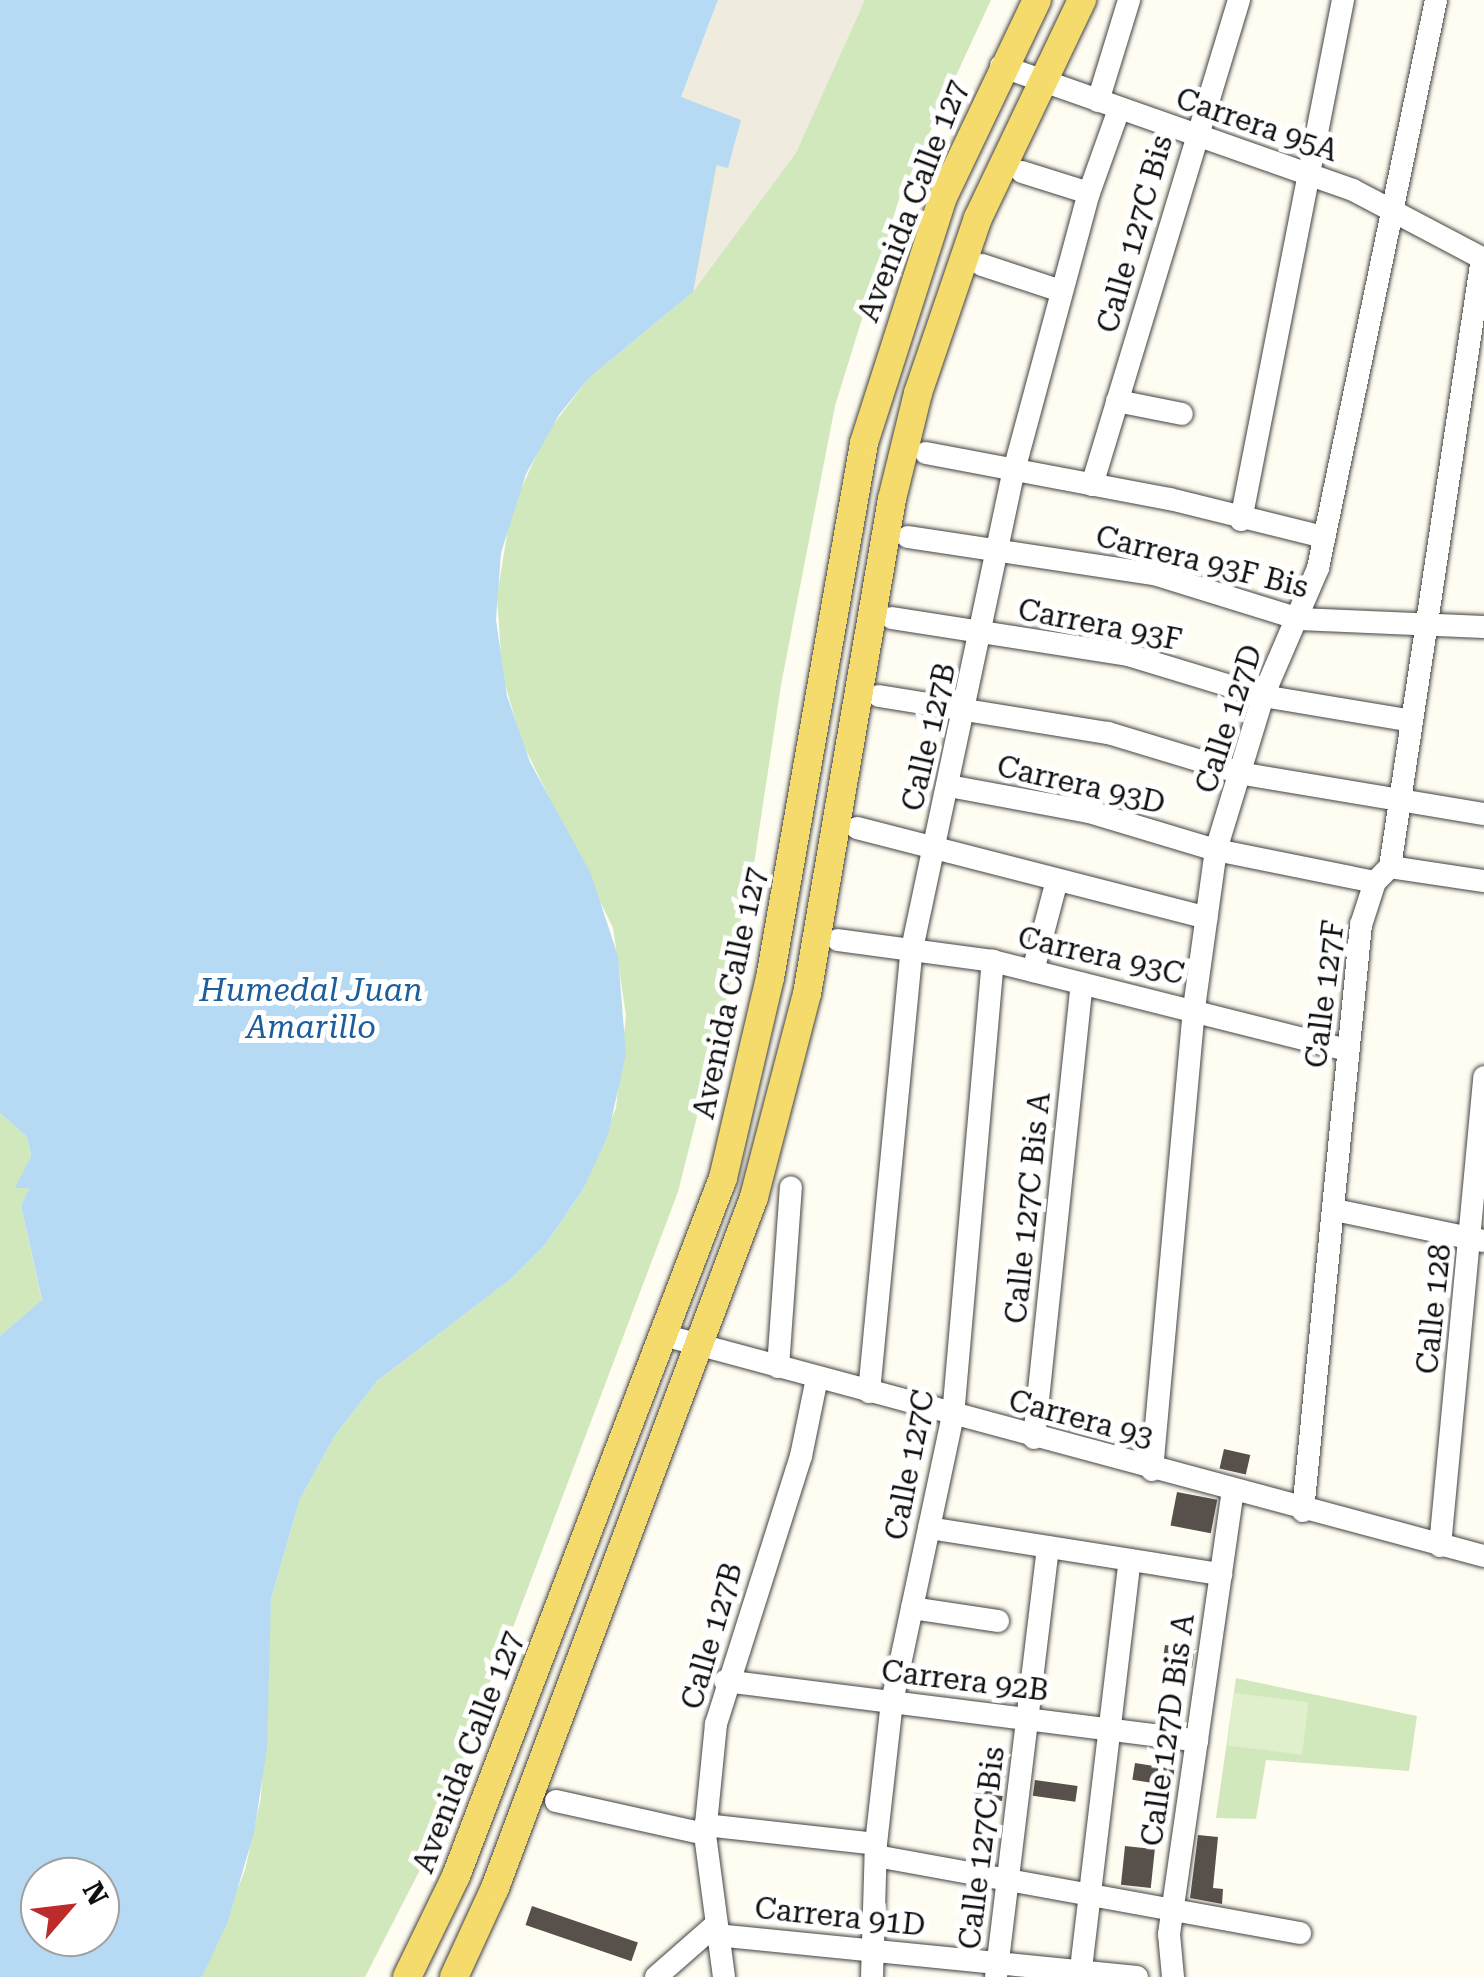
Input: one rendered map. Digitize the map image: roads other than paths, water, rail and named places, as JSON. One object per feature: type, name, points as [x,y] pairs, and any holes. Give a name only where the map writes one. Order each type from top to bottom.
[{"type":"main road","name":"Avenida Calle 127","points":[[407,1977],[456,1876],[722,1178],[756,1046],[864,442],[920,257],[1002,66],[1036,0]]},
{"type":"main road","points":[[454,1977],[494,1888],[754,1197],[796,1048],[892,499],[918,394],[962,259],[1040,81],[1082,0]]},
{"type":"street","name":"Calle 127B","points":[[869,1392],[912,949],[983,633],[1013,474],[1089,193],[1129,0]]},
{"type":"street","name":"Calle 127C Bis","points":[[1092,486],[1239,0]]},
{"type":"street","points":[[1241,520],[1342,0]]},
{"type":"street","name":"Calle 127D","points":[[1152,1470],[1194,1008],[1216,850],[1244,774],[1264,696],[1299,619],[1324,537],[1436,0]]},
{"type":"street","name":"Carrera 95A","points":[[1002,66],[1391,207],[1483,259]]},
{"type":"street","points":[[1022,172],[1089,193]]},
{"type":"street","name":"Calle 127F","points":[[1303,1511],[1361,925],[1382,874],[1400,804],[1483,259]]},
{"type":"street","points":[[982,265],[1061,291]]},
{"type":"street","points":[[1117,401],[1182,414]]},
{"type":"street","points":[[926,453],[1324,537]]},
{"type":"street","name":"Carrera 93F Bis","points":[[908,537],[1154,574],[1299,619],[1484,627]]},
{"type":"street","name":"Carrera 93F","points":[[892,618],[1128,655],[1264,696],[1412,721]]},
{"type":"street","points":[[878,696],[1108,732],[1244,774],[1400,804],[1484,814]]},
{"type":"street","name":"Carrera 93D","points":[[949,786],[1089,812],[1216,850],[1382,874],[1484,881]]},
{"type":"street","points":[[857,828],[1056,884],[1207,918]]},
{"type":"street","points":[[1034,971],[1056,884]]},
{"type":"street","name":"Carrera 93C","points":[[838,940],[993,962],[1194,1008],[1347,1050]]},
{"type":"street","name":"Calle 127C","points":[[872,1977],[876,1850],[892,1702],[953,1416],[993,962]]},
{"type":"street","name":"Calle 127C Bis A","points":[[1034,1438],[1082,984]]},
{"type":"street","name":"Calle 128","points":[[1440,1546],[1478,1240],[1484,1077]]},
{"type":"street","points":[[778,1367],[791,1187]]},
{"type":"street","points":[[1334,1210],[1478,1240]]},
{"type":"street","name":"Carrera 93","points":[[663,1335],[1232,1492],[1484,1556]]},
{"type":"street","name":"Calle 127B","points":[[724,1977],[705,1830],[725,1681],[801,1456],[817,1378]]},
{"type":"street","name":"Calle 127D Bis A","points":[[1173,1977],[1173,1910],[1232,1492]]},
{"type":"street","points":[[929,1528],[1220,1574]]},
{"type":"street","name":"Calle 127C Bis","points":[[997,1970],[1048,1547]]},
{"type":"street","points":[[1080,1974],[1130,1560]]},
{"type":"street","points":[[912,1608],[998,1622]]},
{"type":"street","name":"Carrera 92B","points":[[725,1681],[1197,1741]]},
{"type":"street","points":[[556,1801],[705,1830],[876,1850],[1008,1880],[1300,1933]]},
{"type":"street","points":[[656,1977],[715,1930]]},
{"type":"street","name":"Carrera 91D","points":[[715,1930],[871,1949],[997,1970],[1136,1977]]},
{"type":"water","name":"Humedal Juan Amarillo","points":[[0,0],[718,0],[681,97],[741,120],[728,168],[716,165],[693,292],[589,378],[559,415],[526,474],[501,553],[496,620],[507,696],[530,762],[591,874],[618,956],[626,1054],[608,1135],[584,1188],[545,1245],[511,1279],[377,1381],[334,1437],[300,1499],[271,1599],[267,1748],[254,1833],[228,1921],[202,1977],[0,1977],[0,1336],[42,1300],[21,1206],[29,1188],[15,1188],[31,1156],[27,1137],[0,1113]]}]
